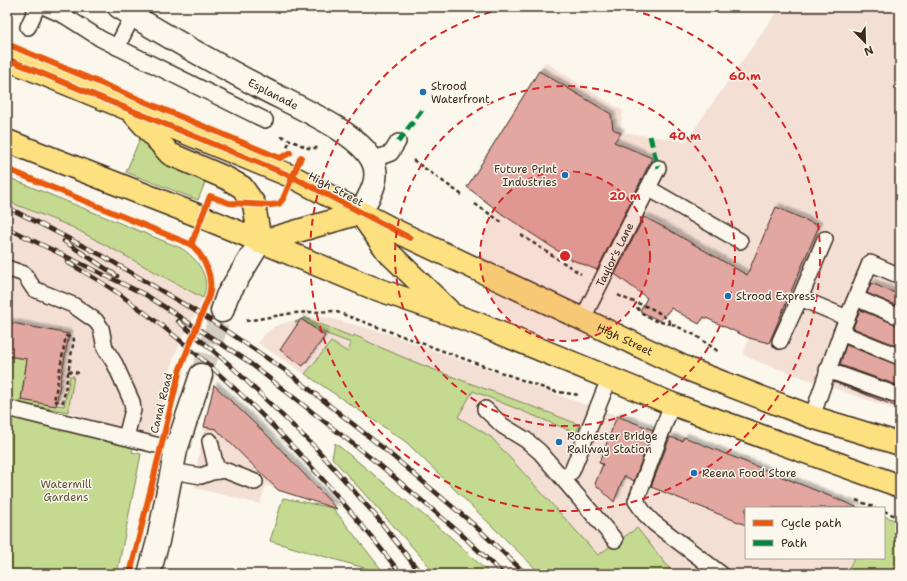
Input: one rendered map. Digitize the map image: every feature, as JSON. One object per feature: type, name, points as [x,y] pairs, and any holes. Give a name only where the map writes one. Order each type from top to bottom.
[{"type":"main road","name":"High Street","points":[[7,59],[293,177],[360,213],[582,320],[690,370],[812,417],[900,444]]},
{"type":"main road","points":[[130,110],[170,154],[220,175],[242,187],[254,204],[260,242]]},
{"type":"main road","points":[[7,142],[371,287],[453,315],[605,389],[672,404],[900,486]]},
{"type":"main road","points":[[260,242],[360,213],[386,251],[453,315]]},
{"type":"street","name":"Esplanade","points":[[126,11],[259,87],[327,122],[359,145],[374,168]]},
{"type":"street","points":[[360,213],[372,189],[374,168]]},
{"type":"street","points":[[222,311],[227,296],[260,242]]},
{"type":"street","points":[[149,574],[158,541],[176,450],[201,375]]},
{"type":"lane","points":[[28,27],[37,7]]},
{"type":"lane","points":[[45,7],[65,16],[94,35],[117,47],[265,120]]},
{"type":"lane","points":[[117,47],[126,11]]},
{"type":"lane","points":[[374,168],[391,153],[398,142]]},
{"type":"lane","name":"Taylor's Lane","points":[[582,320],[658,168]]},
{"type":"lane","points":[[648,188],[740,241]]},
{"type":"lane","points":[[780,341],[825,239]]},
{"type":"lane","points":[[812,417],[827,370],[870,263],[900,276]]},
{"type":"lane","points":[[7,268],[24,274],[34,288],[73,305],[96,321],[101,328],[105,348],[116,364],[132,402],[133,410],[126,437]]},
{"type":"lane","points":[[800,298],[847,318]]},
{"type":"lane","points":[[856,298],[900,317]]},
{"type":"lane","points":[[841,333],[900,357]]},
{"type":"lane","points":[[827,370],[900,396]]},
{"type":"lane","points":[[564,480],[572,472],[605,389]]},
{"type":"lane","points":[[672,404],[636,501],[652,522],[721,574]]},
{"type":"lane","points":[[7,408],[176,450]]},
{"type":"lane","points":[[484,409],[503,426],[526,440],[537,449],[615,540]]},
{"type":"lane","points":[[210,441],[217,471]]},
{"type":"lane","points":[[172,471],[201,476],[217,471],[226,471],[255,482]]},
{"type":"path","points":[[285,138],[308,148]]},
{"type":"path","points":[[374,168],[404,172],[413,160],[462,195]]},
{"type":"path","points":[[475,204],[503,223]]},
{"type":"path","points":[[520,236],[599,285],[635,304],[646,305],[663,314],[672,324]]},
{"type":"path","points":[[635,304],[641,313],[658,322],[672,324],[695,336],[723,354]]},
{"type":"path","points":[[242,322],[293,313],[330,310],[556,393],[594,396],[605,389]]},
{"type":"path","points":[[66,336],[74,339],[68,371],[63,402],[54,401],[66,336]]},
{"type":"path","points":[[68,371],[78,373]]},
{"type":"path","points":[[855,499],[874,507]]},
{"type":"path","points":[[885,511],[900,518]]},
{"type":"shaded area","points":[[780,7],[900,7],[900,411],[764,364],[743,355],[749,338],[705,316],[699,324],[625,281],[568,258],[502,214],[467,187],[545,62],[623,111],[620,132],[686,141]]},
{"type":"shaded area","points":[[7,201],[72,227],[203,298],[174,356],[153,439],[68,412],[7,401]]},
{"type":"shaded area","points":[[325,317],[385,333],[586,405],[587,404],[643,426],[684,437],[860,507],[745,507],[745,559],[854,559],[846,574],[674,574],[636,528],[598,555],[491,437],[331,342],[305,374],[258,343],[263,336],[275,326],[291,321]]},
{"type":"shaded area","points":[[214,386],[268,436],[319,490],[279,490],[266,485],[260,504],[195,488],[198,458]]},
{"type":"green space","points":[[140,138],[157,153],[208,175],[198,200],[126,172]]},
{"type":"green space","points":[[7,177],[181,248],[192,257],[201,269],[206,283],[203,298],[72,227],[7,201]]},
{"type":"green space","points":[[305,318],[353,337],[354,335],[410,360],[580,425],[576,433],[473,391],[458,417],[491,437],[598,555],[637,528],[674,574],[541,574],[406,442],[305,374],[331,342],[348,352],[351,343],[295,322]]},
{"type":"green space","points":[[7,356],[27,359],[21,400],[64,406],[70,376],[74,376],[68,412],[7,401]]},
{"type":"green space","name":"Watermill Gardens","points":[[7,409],[133,444],[132,452],[141,454],[117,574],[7,574]]},
{"type":"green space","points":[[335,443],[453,539],[490,574],[434,574],[424,560],[332,458]]},
{"type":"green space","points":[[283,498],[333,508],[385,574],[371,574],[368,569],[270,541]]},
{"type":"green space","points":[[885,516],[900,522],[900,574],[846,574],[854,559],[885,559]]},
{"type":"building","points":[[539,71],[611,114],[613,129],[621,133],[614,142],[652,158],[597,270],[570,259],[502,214],[467,187]]},
{"type":"building","points":[[776,207],[819,226],[769,343],[749,338],[704,317],[699,324],[671,308],[660,321],[640,311],[647,298],[615,274],[644,217],[747,275]]},
{"type":"building","points":[[871,283],[900,295],[900,307],[867,293]]},
{"type":"building","points":[[860,310],[900,326],[900,347],[853,328]]},
{"type":"building","points":[[301,319],[325,336],[303,366],[280,350]]},
{"type":"building","points":[[7,322],[69,334],[56,406],[21,400],[27,359],[7,356]]},
{"type":"building","points":[[846,345],[900,366],[900,386],[840,365]]},
{"type":"building","points":[[834,382],[900,405],[900,408]]},
{"type":"building","points":[[214,385],[268,436],[337,509],[278,490],[216,429],[204,427]]},
{"type":"building","points":[[617,416],[653,430],[634,481],[624,476],[614,502],[595,484],[603,464],[599,463]]},
{"type":"building","points":[[670,437],[682,441],[684,437],[857,507],[745,507],[745,525],[651,487]]},
{"type":"tunnel","points":[[201,375],[222,311]]},
{"type":"railway","points":[[7,207],[103,256],[212,321],[289,373],[383,448],[473,524],[526,574]]},
{"type":"railway","points":[[7,228],[146,295],[246,360],[381,466],[460,533],[503,574]]},
{"type":"railway","points":[[64,241],[117,276]]},
{"type":"railway","points":[[67,262],[112,289],[165,328],[203,359],[239,392],[274,426],[340,499],[401,574]]},
{"type":"railway","points":[[178,321],[230,365],[315,447],[376,516],[421,574]]},
{"type":"marked path","points":[[398,142],[425,106]]},
{"type":"marked path","points":[[650,136],[658,168]]},
{"type":"cycle path","points":[[7,44],[280,158],[290,153]]},
{"type":"cycle path","points":[[7,59],[293,177],[410,238]]},
{"type":"cycle path","points":[[191,245],[210,196],[229,203],[279,204],[283,199],[301,157]]},
{"type":"cycle path","name":"Canal Road","points":[[7,169],[192,245],[201,256],[207,268],[210,282],[209,296],[180,369],[130,574]]},
{"type":"place","name":"Strood Waterfront","points":[[423,92]]},
{"type":"place","name":"Future Print Industries","points":[[565,175]]},
{"type":"place","name":"Strood Express","points":[[728,296]]},
{"type":"place","name":"Rochester Bridge Railway Station","points":[[559,442]]},
{"type":"place","name":"Reena Food Store","points":[[694,473]]}]
